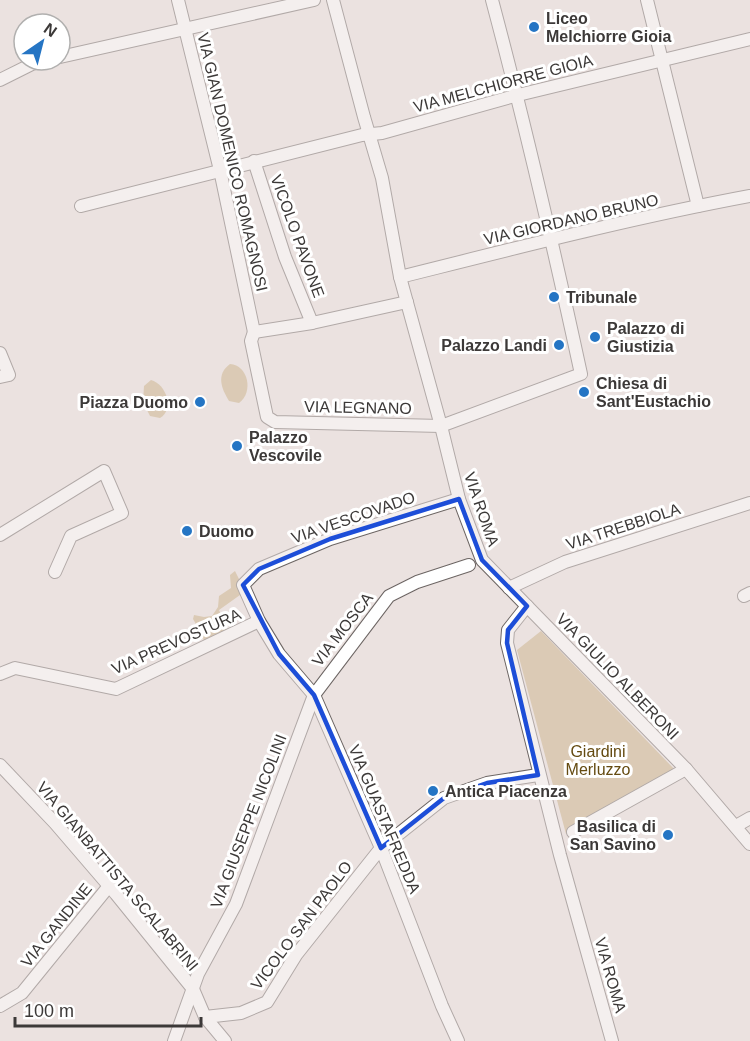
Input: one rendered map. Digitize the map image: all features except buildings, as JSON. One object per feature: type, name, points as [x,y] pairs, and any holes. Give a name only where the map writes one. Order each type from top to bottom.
[{"type":"street","name":"VIA GIAN DOMENICO ROMAGNOSI","points":[[178,0],[220,170],[255,332]]},
{"type":"street","points":[[72,54],[314,0]]},
{"type":"street","name":"VIA ROMA","points":[[333,0],[382,178],[400,277],[459,499],[482,560],[527,606],[508,630],[507,643],[538,775],[612,1041]]},
{"type":"street","points":[[441,426],[581,374],[518,95],[492,0]]},
{"type":"street","points":[[647,0],[698,206]]},
{"type":"street","name":"VIA MELCHIORRE GIOIA","points":[[81,206],[254,161],[369,134],[382,133],[518,95],[750,39]]},
{"type":"street","points":[[0,80],[16,72]]},
{"type":"street","name":"VICOLO PAVONE","points":[[254,161],[285,257],[312,323]]},
{"type":"street","name":"VIA GIORDANO BRUNO","points":[[400,277],[698,206],[750,196]]},
{"type":"street","points":[[255,332],[312,323],[407,302]]},
{"type":"street","name":"VIA LEGNANO","points":[[255,332],[251,341],[267,417],[275,422],[441,426]]},
{"type":"street","points":[[0,353],[5,376]]},
{"type":"street","points":[[0,535],[104,471],[122,513],[71,536],[54,572]]},
{"type":"street","name":"VIA VESCOVADO","points":[[259,569],[330,539],[459,499]]},
{"type":"street","name":"VIA TREBBIOLA","points":[[509,588],[565,562],[750,502]]},
{"type":"street","name":"VIA MOSCA","points":[[314,695],[390,596],[417,582],[469,565]]},
{"type":"street","name":"VIA GUASTAFREDDA","points":[[259,569],[243,585],[259,621],[279,654],[314,695],[381,848],[442,1006],[458,1041]]},
{"type":"street","name":"VIA GIULIO ALBERONI","points":[[527,606],[686,770],[750,844]]},
{"type":"street","name":"VIA PREVOSTURA","points":[[0,674],[15,668],[116,689],[259,621]]},
{"type":"street","name":"VIA GIUSEPPE NICOLINI","points":[[174,1041],[198,974],[236,904],[314,695]]},
{"type":"street","name":"VIA GIANBATTISTA SCALABRINI","points":[[0,765],[55,823],[193,989],[205,1017],[225,1041]]},
{"type":"street","points":[[573,832],[686,770]]},
{"type":"street","name":"VICOLO SAN PAOLO","points":[[205,1017],[241,1013],[267,1002],[296,955],[381,848],[444,798],[487,783],[538,775]]},
{"type":"street","points":[[736,826],[750,818]]},
{"type":"street","name":"VIA GANDINE","points":[[0,1006],[22,993],[109,886]]},
{"type":"highlighted area","points":[[459,499],[482,560],[527,606],[508,630],[507,643],[538,775],[487,783],[444,798],[381,848],[314,695],[279,654],[243,585],[259,569],[330,539]]},
{"type":"green space","points":[[230,364],[241,369],[247,380],[244,398],[239,403],[229,401],[222,386],[221,377]]},
{"type":"green space","points":[[151,380],[161,386],[167,397],[167,409],[160,418],[150,416],[143,402],[144,386]]},
{"type":"green space","points":[[235,571],[242,585],[240,595],[219,610],[228,632],[204,644],[203,636],[193,619],[194,615],[212,616],[218,607],[219,596],[231,588],[230,575]]},
{"type":"green space","name":"Giardini Merluzzo","points":[[541,631],[677,772],[566,834],[517,650]]},
{"type":"place","name":"Liceo Melchiorre Gioia","points":[[534,27]]},
{"type":"place","name":"Tribunale","points":[[554,297]]},
{"type":"place","name":"Palazzo di Giustizia","points":[[595,337]]},
{"type":"place","name":"Palazzo Landi","points":[[559,345]]},
{"type":"place","name":"Chiesa di Sant'Eustachio","points":[[584,392]]},
{"type":"place","name":"Piazza Duomo","points":[[200,402]]},
{"type":"place","name":"Palazzo Vescovile","points":[[237,446]]},
{"type":"place","name":"Duomo","points":[[187,531]]},
{"type":"place","name":"Antica Piacenza","points":[[433,791]]},
{"type":"place","name":"Basilica di San Savino","points":[[668,835]]}]
